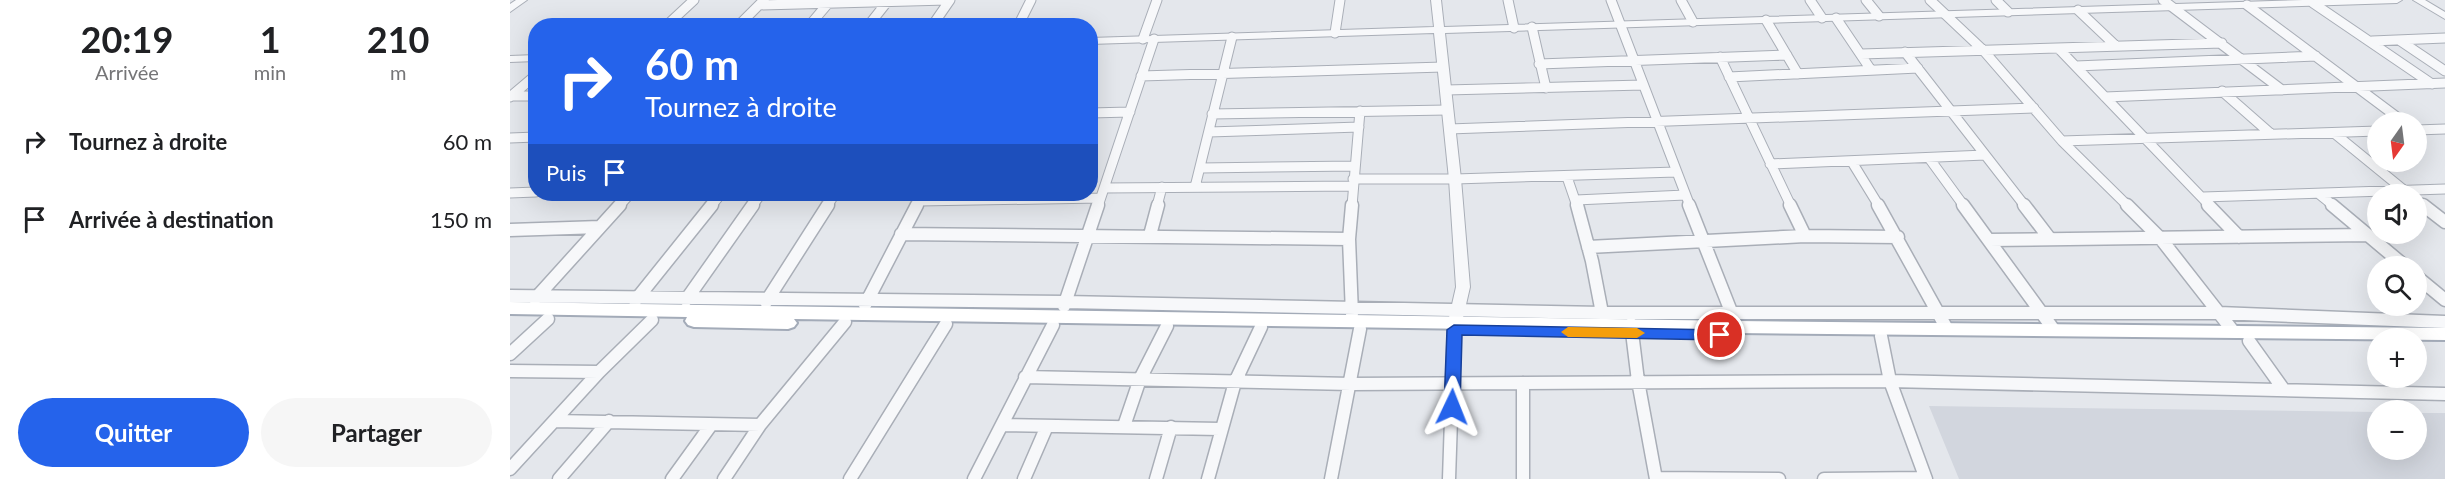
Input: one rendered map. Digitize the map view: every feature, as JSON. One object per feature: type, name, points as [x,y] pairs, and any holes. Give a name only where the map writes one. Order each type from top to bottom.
[{"type":"main road","points":[[525,304],[764,305],[858,312],[946,324],[1059,314],[1167,326],[1261,327],[1355,319]]},
{"type":"main road","points":[[510,318],[652,320],[858,312],[1455,321],[1881,336],[2445,334]]},
{"type":"main road","points":[[1632,328],[1734,320],[1942,321],[2054,330],[2367,342]]},
{"type":"main road","points":[[2427,344],[2445,344]]},
{"type":"street","points":[[510,9],[522,0]]},
{"type":"street","points":[[675,18],[694,0]]},
{"type":"street","points":[[746,18],[761,2],[949,0]]},
{"type":"street","points":[[937,18],[949,0]]},
{"type":"street","points":[[1022,18],[1031,0]]},
{"type":"street","points":[[974,479],[1059,314],[1130,112],[1141,76],[1157,0]]},
{"type":"street","points":[[1335,33],[1340,0]]},
{"type":"street","points":[[1436,0],[1455,179],[1463,287],[1455,321],[1449,479]]},
{"type":"street","points":[[1508,0],[1514,28]]},
{"type":"street","points":[[1455,321],[1602,313],[1734,320],[1611,0]]},
{"type":"street","points":[[1681,0],[1693,22]]},
{"type":"street","points":[[1810,0],[1822,18]]},
{"type":"street","points":[[1866,0],[1879,16]]},
{"type":"street","points":[[1930,0],[1983,50],[2062,141],[2161,239],[2219,314],[2241,336],[2284,390]]},
{"type":"street","points":[[1996,0],[2008,12]]},
{"type":"street","points":[[2163,0],[2282,90]]},
{"type":"street","points":[[1098,41],[2173,7],[2232,3],[2247,5],[2397,0]]},
{"type":"street","points":[[2418,0],[2445,16]]},
{"type":"street","points":[[816,18],[830,2]]},
{"type":"street","points":[[874,18],[887,2]]},
{"type":"street","points":[[2308,2],[2371,41],[2432,84]]},
{"type":"street","points":[[2247,5],[2390,112]]},
{"type":"street","points":[[2078,10],[2116,46]]},
{"type":"street","points":[[1836,18],[1871,70]]},
{"type":"street","points":[[1766,20],[1798,74]]},
{"type":"street","points":[[1532,27],[1546,88]]},
{"type":"street","points":[[1195,187],[1232,37]]},
{"type":"street","points":[[2371,41],[2445,38]]},
{"type":"street","points":[[2399,40],[2445,70]]},
{"type":"street","points":[[1861,54],[2222,43]]},
{"type":"street","points":[[2058,48],[2239,237]]},
{"type":"street","points":[[1905,52],[2050,239]]},
{"type":"street","points":[[1539,64],[1787,55]]},
{"type":"street","points":[[2076,66],[2316,56]]},
{"type":"street","points":[[1720,57],[1805,236]]},
{"type":"street","points":[[510,59],[528,58]]},
{"type":"street","points":[[1141,76],[1443,67]]},
{"type":"street","points":[[1729,77],[1918,68]]},
{"type":"street","points":[[510,97],[528,82]]},
{"type":"street","points":[[2105,96],[2445,83]]},
{"type":"street","points":[[1446,90],[1643,85]]},
{"type":"street","points":[[2222,91],[2271,134]]},
{"type":"street","points":[[510,97],[528,96]]},
{"type":"street","points":[[1449,129],[2034,108]]},
{"type":"street","points":[[1212,114],[1448,110]]},
{"type":"street","points":[[1331,479],[1351,384],[1355,319],[1349,239],[1360,111]]},
{"type":"street","points":[[1098,113],[1130,112]]},
{"type":"street","points":[[1209,132],[1359,127]]},
{"type":"street","points":[[2427,130],[2445,129]]},
{"type":"street","points":[[2062,141],[2367,132]]},
{"type":"street","points":[[2334,133],[2396,184]]},
{"type":"street","points":[[512,140],[528,138]]},
{"type":"street","points":[[1770,164],[1985,155]]},
{"type":"street","points":[[1929,158],[2054,330]]},
{"type":"street","points":[[1852,162],[1898,237],[1942,321],[2042,312],[2219,314],[2445,322]]},
{"type":"street","points":[[1201,168],[1354,166]]},
{"type":"street","points":[[1258,187],[1262,167]]},
{"type":"street","points":[[1098,193],[1162,187],[1258,187],[1677,172]]},
{"type":"street","points":[[1567,177],[1576,200],[1602,313]]},
{"type":"street","points":[[1150,236],[1162,187]]},
{"type":"street","points":[[2427,191],[2445,189]]},
{"type":"street","points":[[510,193],[528,192]]},
{"type":"street","points":[[2203,197],[2367,193]]},
{"type":"street","points":[[2319,194],[2367,234]]},
{"type":"street","points":[[1576,200],[1685,195]]},
{"type":"street","points":[[510,296],[525,304],[624,201]]},
{"type":"street","points":[[632,304],[715,201]]},
{"type":"street","points":[[686,300],[756,201]]},
{"type":"street","points":[[632,304],[686,300],[764,305],[831,201]]},
{"type":"street","points":[[724,479],[760,425],[858,312],[919,201]]},
{"type":"street","points":[[2427,208],[2445,222]]},
{"type":"street","points":[[510,230],[600,227]]},
{"type":"street","points":[[901,234],[1349,239]]},
{"type":"street","points":[[1989,240],[2367,235]]},
{"type":"street","points":[[1588,247],[1805,236],[1898,237]]},
{"type":"street","points":[[2379,244],[2393,256]]},
{"type":"street","points":[[2427,285],[2445,300]]},
{"type":"street","points":[[510,354],[548,319]]},
{"type":"street","points":[[510,469],[599,372],[652,320]]},
{"type":"street","points":[[850,479],[946,324]]},
{"type":"street","points":[[1124,426],[1140,379],[1167,326]]},
{"type":"street","points":[[1208,479],[1220,429],[1236,382],[1261,327]]},
{"type":"street","points":[[1632,328],[1638,381],[1656,478],[1779,479]]},
{"type":"street","points":[[1824,479],[1925,478],[1890,381],[1881,336]]},
{"type":"street","points":[[510,371],[599,372]]},
{"type":"street","points":[[1025,377],[1351,384],[1890,381],[2445,394]]},
{"type":"street","points":[[1523,383],[1523,479]]},
{"type":"street","points":[[555,421],[760,425]]},
{"type":"street","points":[[559,479],[609,421]]},
{"type":"street","points":[[672,479],[711,425]]},
{"type":"street","points":[[1002,425],[1220,429]]},
{"type":"street","points":[[1024,479],[1047,426]]},
{"type":"street","points":[[1156,479],[1171,427]]},
{"type":"shaded area","points":[[1929,406],[2367,412],[2367,460],[2427,460],[2427,413],[2445,413],[2445,479],[1959,479]]},
{"type":"slow traffic","points":[[1568,332],[1637,333]]},
{"type":"route","points":[[1452,407],[1454,330],[1720,335]]}]
